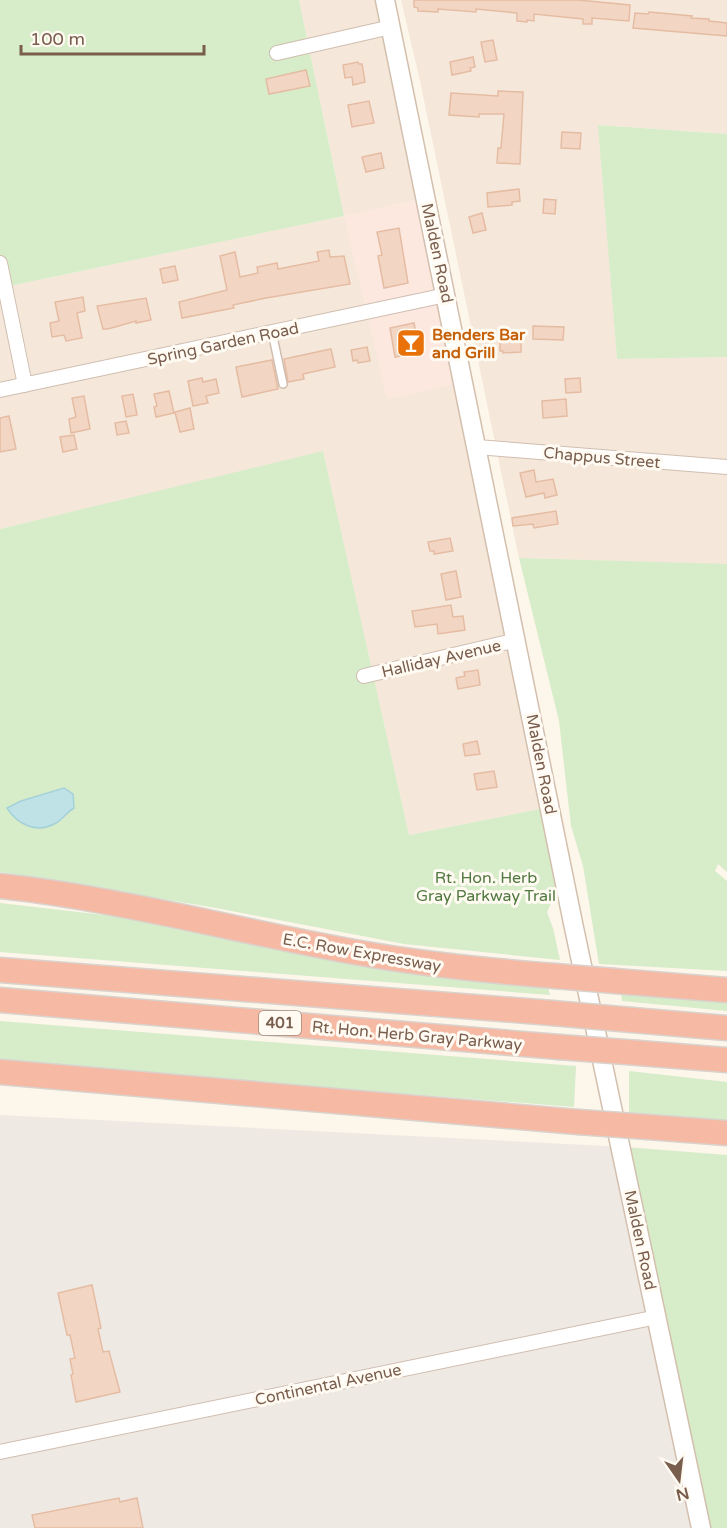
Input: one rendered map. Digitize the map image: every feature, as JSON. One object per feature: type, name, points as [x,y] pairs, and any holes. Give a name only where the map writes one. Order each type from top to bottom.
[{"type":"highway","name":"E.C. Row Expressway","points":[[0,886],[117,904],[386,958],[475,969],[727,990]]},
{"type":"highway","name":"Rt. Hon. Herb Gray Parkway","points":[[0,970],[727,1028]]},
{"type":"highway","name":"Rt. Hon. Herb Gray Parkway","points":[[0,1000],[727,1060]]},
{"type":"highway","points":[[0,1072],[727,1133]]},
{"type":"main road","name":"Malden Road","points":[[385,0],[573,923],[701,1528]]},
{"type":"street","points":[[277,52],[391,27]]},
{"type":"street","points":[[0,263],[25,385]]},
{"type":"street","name":"Spring Garden Road","points":[[0,390],[447,296]]},
{"type":"street","name":"Chappus Street","points":[[477,447],[727,467]]},
{"type":"street","name":"Halliday Avenue","points":[[364,676],[517,640]]},
{"type":"street","name":"Continental Avenue","points":[[0,1452],[657,1317]]},
{"type":"lane","points":[[272,332],[283,384]]},
{"type":"shaded area","points":[[299,0],[386,0],[426,198],[344,217],[464,382],[550,807],[409,835],[323,452],[0,529],[0,288],[344,216]]},
{"type":"shaded area","points":[[401,0],[727,0],[727,134],[599,125],[617,359],[727,357],[727,565],[519,558],[420,81]]},
{"type":"shaded area","points":[[426,198],[464,382],[387,399],[344,216]]},
{"type":"shaded area","points":[[0,1115],[625,1147],[703,1528],[0,1528]]},
{"type":"green space","points":[[0,0],[299,0],[344,216],[0,288]]},
{"type":"green space","points":[[598,125],[727,134],[727,357],[617,359]]},
{"type":"green space","name":"Rt. Hon. Herb Gray Parkway Trail","points":[[323,451],[409,835],[550,807],[564,875],[547,912],[560,960],[404,944],[216,908],[0,872],[0,529]]},
{"type":"green space","points":[[519,558],[727,564],[727,872],[718,864],[715,871],[727,881],[727,971],[599,964],[583,866],[571,826],[559,721]]},
{"type":"green space","points":[[0,903],[148,920],[547,983],[550,995],[0,952]]},
{"type":"green space","points":[[621,992],[727,1000],[727,1011],[622,1001]]},
{"type":"green space","points":[[0,1021],[576,1066],[574,1107],[0,1062]]},
{"type":"green space","points":[[629,1071],[727,1082],[727,1121],[629,1113]]},
{"type":"green space","points":[[625,1147],[727,1155],[727,1528],[703,1528]]},
{"type":"water","points":[[64,788],[73,794],[74,808],[49,826],[35,828],[28,826],[11,814],[7,808],[21,801]]},
{"type":"building","points":[[414,0],[578,0],[630,5],[629,21],[592,18],[592,24],[583,24],[583,19],[534,14],[534,21],[517,21],[517,13],[476,9],[476,12],[438,9],[438,12],[418,11],[418,8],[414,7]]},
{"type":"building","points":[[649,12],[692,16],[691,18],[727,23],[727,36],[633,28],[635,13],[648,14]]},
{"type":"building","points":[[493,40],[497,60],[485,62],[481,42]]},
{"type":"building","points":[[473,57],[475,67],[470,68],[471,71],[452,75],[450,62]]},
{"type":"building","points":[[358,62],[362,64],[365,82],[353,85],[352,77],[345,78],[343,65]]},
{"type":"building","points":[[306,70],[310,86],[269,94],[266,79]]},
{"type":"building","points":[[498,91],[523,92],[520,164],[497,163],[498,148],[501,148],[504,114],[479,114],[479,117],[449,115],[451,93],[498,96]]},
{"type":"building","points":[[369,101],[374,123],[352,127],[348,105]]},
{"type":"building","points":[[562,132],[581,133],[580,149],[561,148]]},
{"type":"building","points":[[381,153],[384,168],[366,172],[362,157]]},
{"type":"building","points":[[519,189],[520,201],[512,202],[512,205],[488,207],[487,193]]},
{"type":"building","points":[[544,199],[556,200],[555,214],[543,213]]},
{"type":"building","points":[[482,213],[486,230],[473,233],[469,217]]},
{"type":"building","points":[[399,228],[408,283],[384,288],[378,256],[382,255],[377,232]]},
{"type":"building","points":[[329,250],[330,257],[344,256],[350,284],[266,298],[233,305],[234,308],[182,318],[179,302],[227,290],[220,256],[235,252],[240,277],[258,273],[257,267],[277,263],[278,269],[319,261],[317,252]]},
{"type":"building","points":[[175,266],[178,280],[163,283],[160,269]]},
{"type":"building","points":[[83,297],[85,311],[77,313],[82,338],[66,341],[64,335],[52,337],[50,323],[59,321],[55,302]]},
{"type":"building","points":[[146,298],[151,320],[103,329],[97,306]]},
{"type":"building","points":[[414,323],[416,333],[420,332],[421,341],[418,342],[420,352],[395,357],[390,328]]},
{"type":"building","points":[[533,326],[564,327],[563,340],[533,339]]},
{"type":"building","points":[[500,338],[521,338],[521,352],[503,353],[500,351]]},
{"type":"building","points":[[367,347],[370,361],[358,363],[357,360],[353,361],[351,350]]},
{"type":"building","points":[[331,349],[335,367],[303,374],[304,379],[288,382],[284,359]]},
{"type":"building","points":[[272,360],[278,389],[242,397],[236,367]]},
{"type":"building","points":[[202,378],[203,382],[216,379],[219,393],[206,396],[208,403],[193,406],[188,381]]},
{"type":"building","points":[[580,378],[581,392],[566,393],[565,379]]},
{"type":"building","points":[[169,391],[174,413],[156,417],[154,407],[157,406],[154,394]]},
{"type":"building","points":[[133,394],[137,415],[126,417],[122,396]]},
{"type":"building","points":[[84,396],[90,429],[71,433],[69,419],[76,417],[72,398]]},
{"type":"building","points":[[566,399],[567,416],[543,418],[542,401]]},
{"type":"building","points":[[190,408],[194,429],[180,432],[175,412]]},
{"type":"building","points":[[9,416],[16,449],[0,452],[0,418]]},
{"type":"building","points":[[126,421],[129,433],[117,435],[115,423]]},
{"type":"building","points":[[74,435],[77,449],[63,452],[60,437]]},
{"type":"building","points":[[534,470],[536,482],[553,479],[557,495],[545,498],[544,493],[526,497],[520,473]]},
{"type":"building","points":[[556,511],[558,524],[534,528],[533,524],[513,526],[512,518]]},
{"type":"building","points":[[450,538],[453,551],[434,554],[434,551],[430,551],[428,542]]},
{"type":"building","points":[[456,571],[461,597],[446,600],[441,574]]},
{"type":"building","points":[[451,605],[453,617],[463,616],[465,630],[438,634],[437,624],[415,627],[412,611]]},
{"type":"building","points":[[478,670],[480,685],[458,689],[456,678],[465,676],[464,672]]},
{"type":"building","points":[[477,741],[480,754],[465,756],[463,744]]},
{"type":"building","points":[[494,771],[497,787],[477,790],[474,774]]},
{"type":"building","points":[[92,1285],[101,1328],[98,1329],[103,1352],[109,1351],[120,1392],[76,1402],[70,1359],[75,1358],[70,1335],[67,1335],[58,1293]]},
{"type":"building","points":[[119,1498],[120,1502],[137,1498],[143,1528],[35,1528],[32,1515]]},
{"type":"place","name":"Benders Bar and Grill","points":[[411,343]]}]
